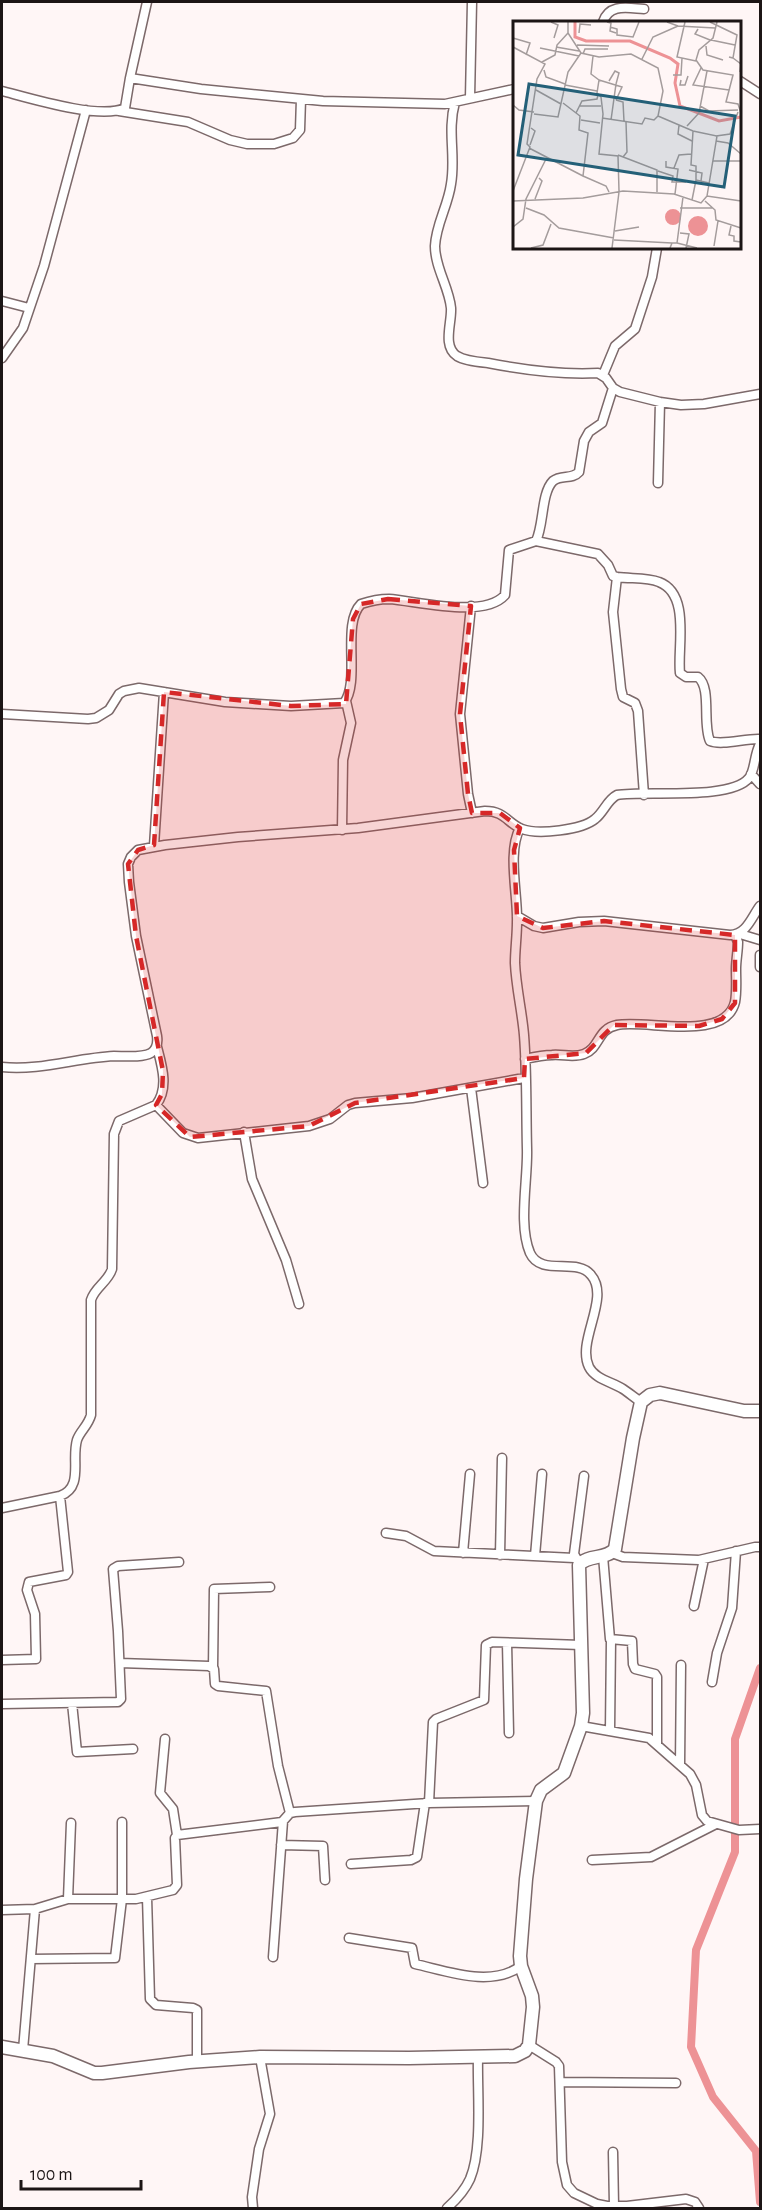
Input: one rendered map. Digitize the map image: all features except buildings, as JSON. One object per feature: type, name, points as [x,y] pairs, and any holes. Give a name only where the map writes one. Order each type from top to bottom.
[{"type":"street","points":[[118,111],[124,108],[127,102],[127,92],[147,2]]},
{"type":"street","points":[[470,99],[472,2]]},
{"type":"street","points":[[603,21],[606,14],[616,8],[644,9]]},
{"type":"street","points":[[130,78],[201,89],[301,99],[445,104],[513,89]]},
{"type":"street","points":[[741,82],[760,94]]},
{"type":"street","points":[[2,91],[86,110],[118,111],[188,122],[230,140],[268,145],[297,135],[301,124],[301,99]]},
{"type":"street","points":[[455,102],[450,130],[451,186],[439,220],[435,249],[438,266],[449,294],[451,308],[448,343],[451,351],[468,360],[525,370],[598,373],[603,375],[613,388],[626,394],[681,405],[704,404],[760,394]]},
{"type":"street","points":[[2,358],[23,328],[49,250],[86,110]]},
{"type":"street","points":[[603,375],[615,346],[635,329],[652,277],[657,249]]},
{"type":"street","points":[[2,301],[29,308]]},
{"type":"street","points":[[536,541],[550,487],[558,478],[574,477],[579,472],[584,441],[589,432],[602,423],[613,388]]},
{"type":"street","points":[[657,483],[660,402]]},
{"type":"street","points":[[2,1509],[60,1496],[66,1494],[73,1486],[78,1437],[89,1423],[91,1415],[89,1309],[93,1293],[107,1279],[112,1269],[114,1134],[116,1126],[125,1118],[156,1105],[162,1094],[164,1083],[157,1036],[136,936],[128,864],[131,856],[138,850],[154,846],[272,834],[342,830],[494,811],[506,816],[520,828],[552,830],[580,827],[595,819],[612,798],[622,794],[644,795],[719,790],[745,782],[752,774],[754,756],[760,741],[741,739],[717,743],[710,741],[707,731],[704,684],[698,677],[686,677],[680,673],[681,643],[676,596],[663,584],[657,581],[617,578],[613,576],[598,554],[536,541],[509,550],[506,588],[501,599],[471,606],[388,599],[361,604],[357,607],[353,619],[349,691],[346,701],[351,723],[342,766],[342,830]]},
{"type":"street","points":[[617,578],[613,604],[621,689],[623,697],[634,703],[639,711],[644,795]]},
{"type":"street","points":[[471,606],[460,714],[472,813]]},
{"type":"street","points":[[2,714],[96,718],[109,711],[119,694],[139,688],[225,702],[291,706],[340,704],[346,701]]},
{"type":"street","points":[[154,846],[164,692]]},
{"type":"street","points":[[752,774],[760,784]]},
{"type":"street","points":[[520,828],[516,835],[514,850],[517,916],[515,960],[525,1059],[526,1234],[531,1254],[538,1262],[582,1269],[592,1275],[595,1280],[596,1296],[595,1314],[586,1348],[588,1366],[597,1376],[625,1390],[641,1402]]},
{"type":"street","points":[[525,1059],[553,1055],[581,1055],[591,1050],[606,1028],[614,1025],[633,1023],[699,1026],[722,1019],[735,1003],[738,935],[760,906]]},
{"type":"street","points":[[517,916],[534,926],[543,928],[579,922],[604,921],[738,935],[760,940]]},
{"type":"street","points":[[760,955],[760,966]]},
{"type":"street","points":[[2,1067],[30,1068],[90,1058],[145,1055],[150,1054],[157,1047]]},
{"type":"street","points":[[156,1105],[183,1133],[190,1137],[206,1138],[244,1132],[297,1128],[321,1123],[348,1105],[355,1103],[412,1098],[524,1078]]},
{"type":"street","points":[[471,1088],[483,1182]]},
{"type":"street","points":[[244,1132],[252,1179],[286,1260],[300,1304]]},
{"type":"street","points":[[386,1533],[406,1536],[434,1551],[577,1560],[607,1554],[615,1549],[641,1402],[650,1395],[660,1393],[744,1411],[760,1411]]},
{"type":"street","points":[[501,1555],[502,1458]]},
{"type":"street","points":[[463,1553],[470,1474]]},
{"type":"street","points":[[536,1556],[542,1474]]},
{"type":"street","points":[[2,2047],[53,2056],[94,2073],[197,2061],[260,2057],[477,2057],[515,2056],[525,2051],[529,2045],[533,2002],[520,1956],[526,1880],[536,1801],[539,1792],[564,1773],[581,1726],[583,1713],[577,1560],[584,1476]]},
{"type":"street","points":[[2,1660],[36,1659],[35,1615],[27,1590],[29,1582],[66,1575],[68,1572],[60,1496]]},
{"type":"street","points":[[607,1554],[623,1557],[704,1559],[760,1547]]},
{"type":"street","points":[[712,1682],[717,1653],[732,1608],[736,1551]]},
{"type":"street","points":[[607,1554],[611,1640],[610,1730]]},
{"type":"street","points":[[694,1606],[704,1559]]},
{"type":"street","points":[[2,1704],[118,1702],[121,1699],[120,1663],[112,1569],[118,1566],[179,1562]]},
{"type":"street","points":[[270,1587],[214,1589],[213,1668],[215,1684],[218,1686],[267,1693],[278,1766],[290,1814]]},
{"type":"street","points":[[611,1640],[632,1641],[635,1669],[655,1674],[657,1677],[657,1744]]},
{"type":"street","points":[[351,1864],[411,1860],[417,1857],[427,1803],[433,1722],[484,1700],[486,1645],[492,1642],[581,1645]]},
{"type":"street","points":[[507,1643],[509,1733]]},
{"type":"street","points":[[120,1663],[213,1668]]},
{"type":"street","points":[[680,1765],[681,1665]]},
{"type":"street","points":[[72,1703],[77,1752],[133,1749]]},
{"type":"street","points":[[581,1726],[644,1736],[657,1744],[694,1781],[704,1818],[726,1828],[760,1829]]},
{"type":"street","points":[[2,1910],[35,1909],[68,1899],[147,1897],[173,1890],[176,1886],[175,1838],[177,1835],[172,1809],[160,1793],[165,1739]]},
{"type":"street","points":[[177,1835],[283,1821],[290,1814],[427,1803],[536,1801]]},
{"type":"street","points":[[273,1958],[283,1821]]},
{"type":"street","points":[[31,1959],[115,1958],[122,1899],[122,1822]]},
{"type":"street","points":[[68,1899],[70,1823]]},
{"type":"street","points":[[592,1860],[651,1857],[716,1824]]},
{"type":"street","points":[[281,1845],[323,1846],[325,1880]]},
{"type":"street","points":[[147,1897],[150,1999],[156,2005],[197,2010],[197,2061]]},
{"type":"street","points":[[23,2050],[35,1909]]},
{"type":"street","points":[[350,1938],[412,1948],[415,1964],[475,1977],[508,1973],[521,1966]]},
{"type":"street","points":[[529,2045],[556,2062],[560,2072],[561,2146],[567,2186],[574,2193],[597,2204],[614,2206],[686,2199],[694,2202],[699,2208]]},
{"type":"street","points":[[253,2208],[252,2197],[260,2149],[270,2114],[260,2057]]},
{"type":"street","points":[[447,2208],[456,2201],[470,2178],[476,2156],[477,2057]]},
{"type":"street","points":[[561,2082],[676,2083]]},
{"type":"street","points":[[613,2152],[614,2206]]},
{"type":"highlighted area","points":[[388,599],[471,606],[460,714],[468,794],[472,813],[500,813],[520,828],[514,850],[517,916],[543,928],[604,921],[735,935],[735,1003],[722,1019],[699,1026],[614,1025],[586,1053],[525,1059],[524,1078],[355,1103],[309,1126],[190,1137],[156,1105],[162,1094],[163,1071],[136,936],[128,864],[138,850],[154,845],[164,692],[291,706],[346,704],[353,619],[361,604]]},
{"type":"waterway","points":[[760,1668],[735,1739],[735,1852],[696,1950],[691,2047],[713,2097],[756,2151],[760,2202]]}]
